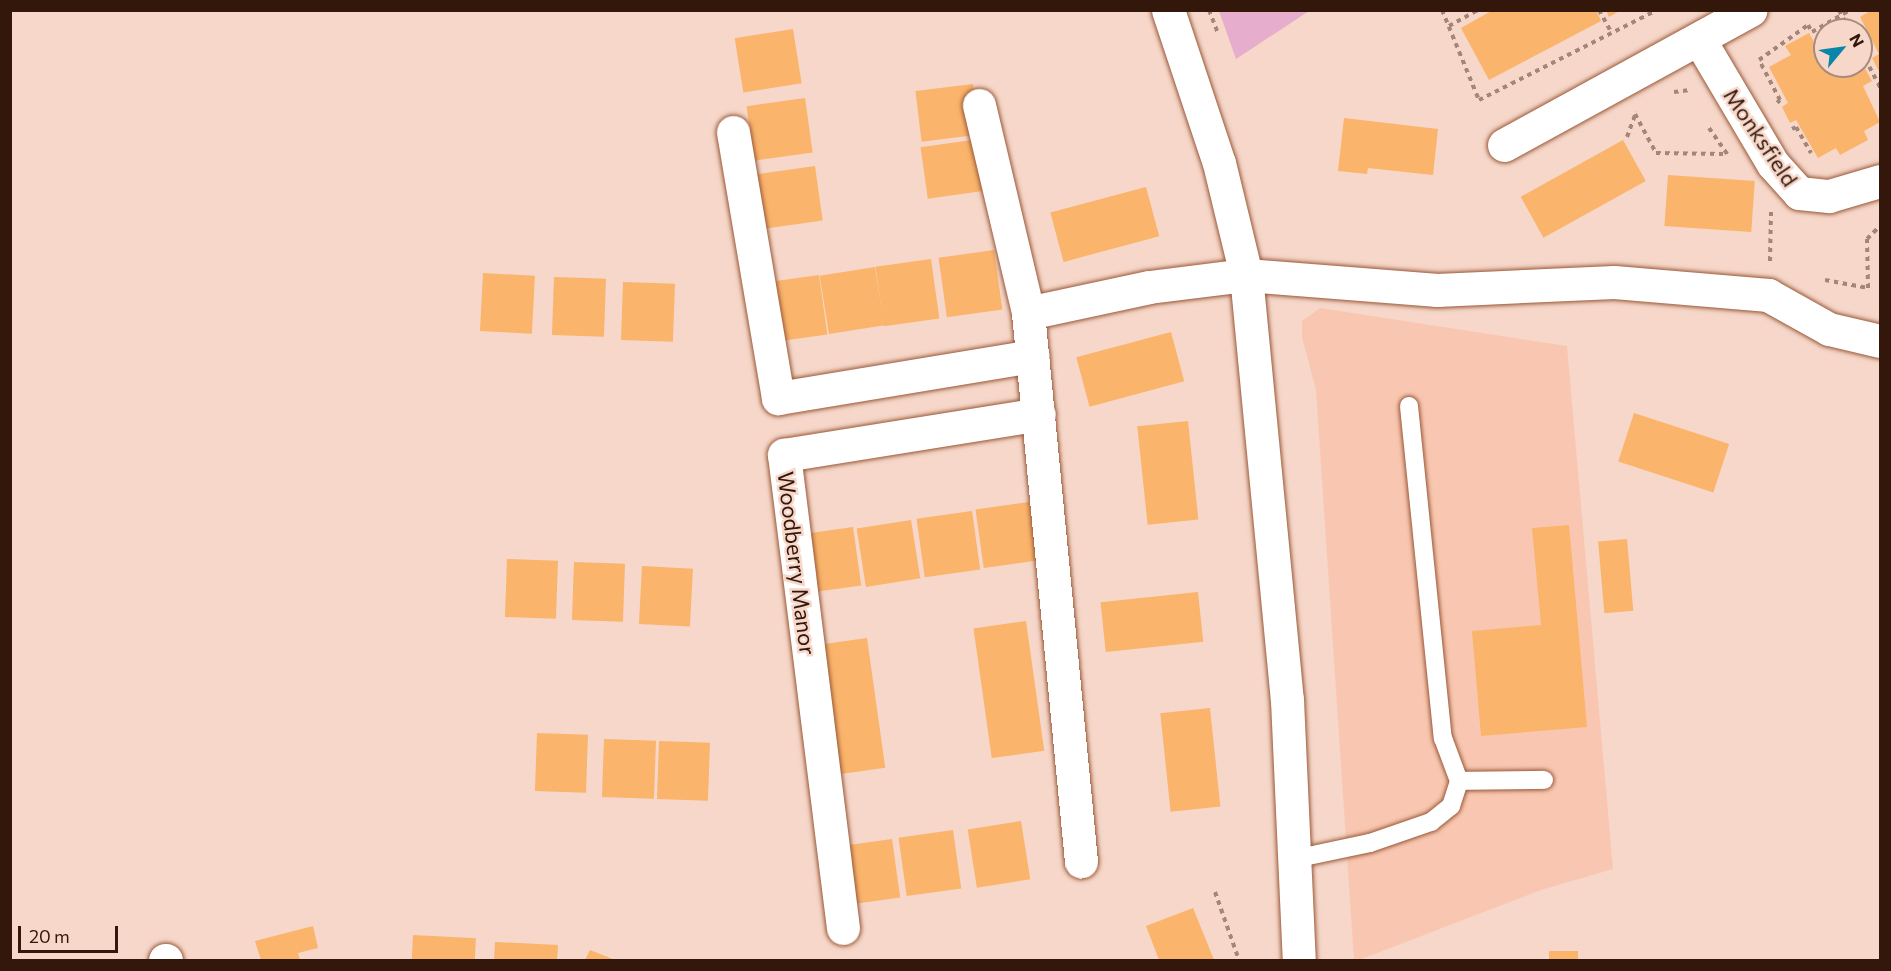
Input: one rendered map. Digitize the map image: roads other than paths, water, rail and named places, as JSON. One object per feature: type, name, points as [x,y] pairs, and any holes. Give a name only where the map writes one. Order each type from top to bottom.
[{"type":"street","points":[[1168,10],[1219,163],[1246,275],[1287,700],[1299,960]]},
{"type":"street","points":[[1504,145],[1751,10]]},
{"type":"street","name":"Monksfield","points":[[1699,39],[1773,164],[1799,194],[1829,196],[1881,181]]},
{"type":"street","points":[[979,105],[1028,312],[1081,861]]},
{"type":"street","points":[[733,132],[778,398],[1033,356]]},
{"type":"street","points":[[1028,312],[1149,286],[1246,275],[1437,290],[1614,282],[1768,295],[1828,329],[1881,341]]},
{"type":"street","name":"Woodberry Manor","points":[[843,928],[784,455],[1039,414]]},
{"type":"lane","points":[[1294,859],[1370,843],[1431,822],[1451,806],[1459,781],[1443,738],[1408,406]]},
{"type":"lane","points":[[1459,781],[1544,780]]}]
